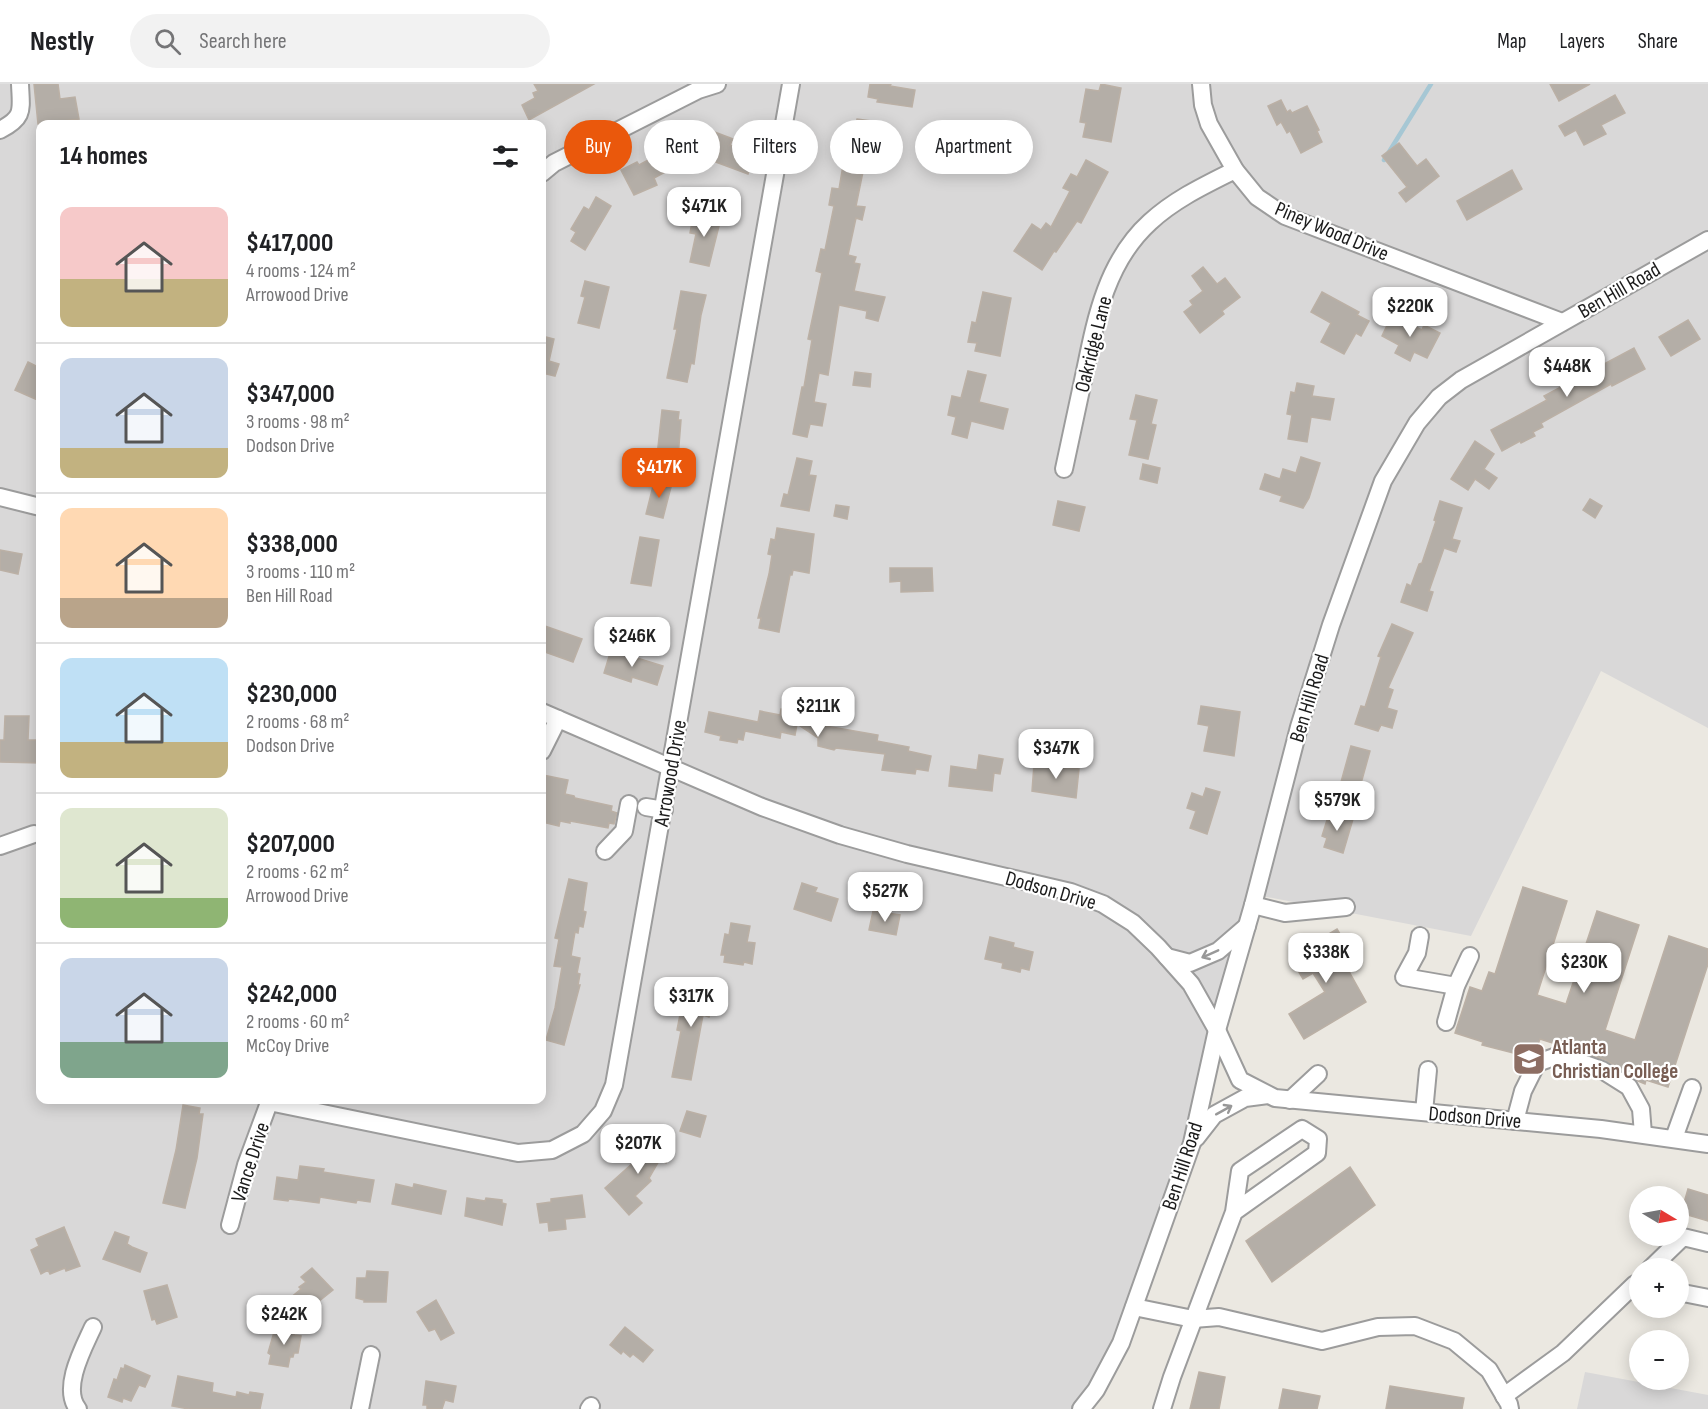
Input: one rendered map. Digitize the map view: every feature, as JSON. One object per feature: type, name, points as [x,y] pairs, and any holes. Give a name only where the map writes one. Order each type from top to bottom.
[{"type":"street","points":[[0,130],[15,123],[21,109],[20,84]]},
{"type":"street","points":[[546,169],[698,90],[717,84]]},
{"type":"street","name":"Arrowood Drive","points":[[284,1104],[518,1153],[552,1150],[583,1134],[603,1111],[614,1085],[791,84]]},
{"type":"street","name":"Piney Wood Drive","points":[[1201,84],[1203,105],[1209,124],[1235,170],[1257,197],[1285,216],[1562,322]]},
{"type":"street","name":"Oakridge Lane","points":[[1064,469],[1098,311],[1117,265],[1143,230],[1164,210],[1190,193],[1235,170]]},
{"type":"street","name":"Ben Hill Road","points":[[1081,1409],[1096,1390],[1121,1343],[1192,1143],[1217,1030],[1253,905],[1302,715],[1383,481],[1417,423],[1439,397],[1461,380],[1708,240]]},
{"type":"street","points":[[0,496],[36,506]]},
{"type":"street","name":"Dodson Drive","points":[[546,714],[762,807],[840,835],[907,854],[1081,896],[1103,904],[1133,923],[1191,984],[1217,1030],[1240,1080],[1275,1098],[1644,1134],[1708,1144]]},
{"type":"street","points":[[546,743],[558,719]]},
{"type":"street","points":[[605,851],[624,831],[629,804]]},
{"type":"street","points":[[646,807],[664,810]]},
{"type":"street","points":[[0,846],[34,834]]},
{"type":"street","points":[[1253,905],[1285,913],[1346,907]]},
{"type":"street","points":[[1167,957],[1190,963],[1218,951],[1246,926]]},
{"type":"street","points":[[1420,936],[1417,953],[1404,977],[1456,986]]},
{"type":"street","points":[[1446,1022],[1456,986],[1470,956]]},
{"type":"street","points":[[1515,1121],[1523,1091],[1537,1063],[1560,1055],[1602,1070],[1629,1087],[1641,1109],[1644,1134]]},
{"type":"street","points":[[1424,1112],[1428,1070]]},
{"type":"street","points":[[1290,1100],[1318,1074]]},
{"type":"street","points":[[1674,1138],[1692,1088]]},
{"type":"street","points":[[1192,1143],[1214,1115],[1245,1098],[1268,1095]]},
{"type":"street","name":"Vance Drive","points":[[231,1225],[246,1165],[269,1104]]},
{"type":"street","points":[[1162,1409],[1234,1212],[1240,1171],[1302,1130],[1318,1139],[1317,1153],[1234,1212]]},
{"type":"street","points":[[1661,1258],[1683,1237],[1708,1243]]},
{"type":"street","points":[[1134,1307],[1193,1319],[1220,1317],[1322,1341],[1378,1328],[1415,1326],[1454,1341],[1489,1370],[1507,1403],[1629,1291]]},
{"type":"street","points":[[1689,1294],[1708,1298]]},
{"type":"street","points":[[78,1409],[75,1405],[72,1382],[76,1366],[93,1327]]},
{"type":"street","points":[[360,1409],[371,1355]]},
{"type":"shaded area","points":[[0,84],[1708,84],[1708,728],[1601,671],[1471,936],[1262,896],[1182,1187],[1084,1409],[0,1409]]},
{"type":"shaded area","points":[[1585,1372],[1629,1380],[1629,1390],[1681,1390],[1708,1395],[1708,1409],[1577,1409]]},
{"type":"building","points":[[34,84],[58,84],[60,99],[75,97],[79,119],[38,120]]},
{"type":"building","points":[[534,84],[594,84],[529,120],[522,105],[535,98],[533,93],[538,91]]},
{"type":"building","points":[[870,84],[891,84],[890,86],[915,90],[912,107],[877,102],[878,99],[868,97]]},
{"type":"building","points":[[1101,84],[1121,88],[1111,142],[1083,137],[1086,123],[1080,122],[1086,89],[1099,91]]},
{"type":"building","points":[[1550,84],[1590,84],[1559,101]]},
{"type":"building","points":[[1615,95],[1625,113],[1601,125],[1606,134],[1584,145],[1576,130],[1565,136],[1559,126]]},
{"type":"building","points":[[1281,100],[1287,112],[1290,110],[1292,113],[1307,106],[1319,130],[1317,131],[1322,142],[1301,153],[1290,131],[1287,133],[1281,122],[1277,125],[1268,106]]},
{"type":"building","points":[[720,134],[732,139],[730,145],[732,146],[732,168],[720,164]]},
{"type":"building","points":[[1399,143],[1417,166],[1426,159],[1439,176],[1406,202],[1399,193],[1407,187],[1382,156]]},
{"type":"building","points":[[1086,160],[1108,172],[1081,223],[1077,221],[1042,270],[1014,251],[1032,224],[1041,230],[1046,223],[1051,227],[1070,191],[1063,188],[1071,174],[1077,177]]},
{"type":"building","points":[[637,162],[639,165],[644,162],[644,174],[662,174],[654,178],[657,185],[634,195],[623,174],[632,174],[632,164]]},
{"type":"building","points":[[1512,170],[1522,189],[1467,220],[1457,201]]},
{"type":"building","points":[[842,174],[863,174],[856,206],[865,207],[862,220],[856,218],[848,255],[856,257],[854,263],[860,264],[854,291],[885,297],[878,321],[866,318],[867,311],[839,305],[828,375],[819,373],[814,402],[826,404],[822,426],[810,424],[807,437],[793,434],[802,387],[804,387],[812,340],[808,339],[822,273],[816,271],[821,249],[825,250],[834,206],[829,205],[832,188],[839,189]]},
{"type":"building","points":[[596,197],[611,206],[585,250],[571,241],[576,232],[571,229],[584,207],[589,210]]},
{"type":"building","points":[[694,212],[721,218],[709,266],[690,262],[696,234],[690,233]]},
{"type":"building","points":[[1203,267],[1217,284],[1225,278],[1240,297],[1222,311],[1224,314],[1200,333],[1184,312],[1193,305],[1190,301],[1203,291],[1192,276]]},
{"type":"building","points":[[585,281],[609,287],[599,328],[578,323],[585,297],[581,296]]},
{"type":"building","points":[[681,291],[706,295],[694,364],[691,363],[687,382],[667,378],[677,329],[674,329]]},
{"type":"building","points":[[983,292],[1011,298],[1000,356],[975,351],[977,343],[968,342],[972,322],[976,323]]},
{"type":"building","points":[[1322,292],[1359,312],[1357,315],[1369,321],[1361,336],[1356,333],[1344,354],[1321,342],[1331,323],[1311,312]]},
{"type":"building","points":[[1392,315],[1422,330],[1424,325],[1440,333],[1427,358],[1414,352],[1410,361],[1395,353],[1399,345],[1382,336]]},
{"type":"building","points":[[1688,320],[1700,339],[1671,356],[1659,337]]},
{"type":"building","points":[[546,337],[554,339],[549,361],[559,364],[555,376],[546,374]]},
{"type":"building","points":[[1634,348],[1645,369],[1612,386],[1611,384],[1541,423],[1543,427],[1533,432],[1535,436],[1502,451],[1491,430],[1547,400],[1544,396]]},
{"type":"building","points":[[28,362],[36,366],[36,399],[15,390]]},
{"type":"building","points":[[968,371],[986,375],[979,402],[1008,409],[1003,429],[971,421],[967,438],[952,434],[956,417],[948,415],[952,396],[961,398]]},
{"type":"building","points":[[855,372],[871,374],[870,387],[853,385]]},
{"type":"building","points":[[1297,383],[1314,386],[1312,396],[1334,399],[1330,420],[1311,417],[1307,442],[1288,439],[1292,415],[1287,414],[1291,392],[1295,393]]},
{"type":"building","points":[[1136,395],[1157,400],[1151,424],[1156,425],[1148,459],[1129,455],[1137,420],[1130,419]]},
{"type":"building","points":[[662,410],[679,412],[678,420],[681,420],[678,458],[657,456]]},
{"type":"building","points":[[1475,441],[1494,454],[1484,469],[1497,478],[1489,489],[1475,479],[1468,490],[1451,479]]},
{"type":"building","points":[[1301,457],[1320,463],[1309,498],[1303,508],[1280,501],[1282,496],[1260,489],[1265,474],[1280,479],[1283,469],[1296,473]]},
{"type":"building","points":[[797,458],[812,461],[809,475],[816,476],[809,511],[781,506],[784,494],[788,495]]},
{"type":"building","points":[[1143,464],[1160,468],[1157,483],[1140,479]]},
{"type":"building","points":[[657,479],[672,483],[663,518],[646,514]]},
{"type":"building","points":[[1590,499],[1602,506],[1595,518],[1583,510]]},
{"type":"building","points":[[1058,501],[1085,507],[1079,531],[1053,525]]},
{"type":"building","points":[[1440,501],[1462,508],[1452,539],[1460,541],[1456,552],[1444,548],[1429,591],[1433,592],[1427,611],[1401,602],[1407,584],[1411,586],[1419,564],[1422,563]]},
{"type":"building","points":[[836,505],[849,507],[847,519],[834,516]]},
{"type":"building","points":[[777,528],[814,534],[809,573],[793,570],[790,575],[779,632],[759,628],[761,618],[758,618],[769,574],[772,555],[768,554],[771,539],[775,540]]},
{"type":"building","points":[[640,537],[659,540],[651,586],[631,583]]},
{"type":"building","points":[[0,550],[22,554],[18,574],[0,570]]},
{"type":"building","points":[[890,568],[932,568],[933,591],[901,592],[901,581],[890,582]]},
{"type":"building","points":[[1392,624],[1413,633],[1388,688],[1393,690],[1387,708],[1397,711],[1392,728],[1381,725],[1378,731],[1355,724],[1361,706],[1365,707],[1381,657],[1378,656]]},
{"type":"building","points":[[546,626],[582,639],[573,662],[546,652]]},
{"type":"building","points":[[611,650],[663,666],[657,685],[632,677],[631,682],[604,673]]},
{"type":"building","points":[[1201,706],[1240,712],[1234,756],[1204,751],[1209,726],[1198,724]]},
{"type":"building","points":[[781,709],[798,712],[797,721],[878,735],[877,741],[909,747],[908,751],[931,756],[928,771],[916,769],[915,774],[882,770],[885,754],[836,748],[834,750],[818,746],[818,738],[797,724],[795,735],[781,732],[780,738],[745,731],[743,740],[738,739],[737,743],[720,740],[721,736],[705,732],[709,712],[758,722],[760,711],[780,715]]},
{"type":"building","points":[[5,716],[29,716],[28,740],[36,740],[36,763],[0,762],[0,740],[4,740]]},
{"type":"building","points":[[1351,746],[1370,751],[1360,787],[1341,782]]},
{"type":"building","points":[[979,755],[1003,759],[1000,774],[994,773],[992,791],[949,786],[951,766],[977,770]]},
{"type":"building","points":[[1034,764],[1079,769],[1076,798],[1032,791]]},
{"type":"building","points":[[546,776],[568,780],[565,794],[612,806],[611,811],[617,813],[614,824],[609,823],[608,828],[570,821],[570,823],[560,821],[559,826],[546,823]]},
{"type":"building","points":[[1206,788],[1220,792],[1207,834],[1190,828],[1196,811],[1187,808],[1192,793],[1203,797]]},
{"type":"building","points":[[1333,813],[1353,819],[1343,853],[1324,847],[1327,838],[1322,836],[1327,820],[1330,821]]},
{"type":"building","points":[[569,879],[587,883],[583,927],[579,926],[578,933],[575,932],[571,956],[580,958],[577,973],[580,974],[578,985],[580,985],[564,1045],[546,1040],[555,1008],[562,967],[554,966],[559,939],[555,938]]},
{"type":"building","points":[[802,883],[817,888],[815,892],[838,899],[831,921],[794,909]]},
{"type":"building","points":[[1523,887],[1567,901],[1537,995],[1566,1004],[1597,911],[1639,925],[1605,1030],[1635,1040],[1669,936],[1708,949],[1708,964],[1668,1087],[1646,1080],[1645,1084],[1606,1060],[1540,1039],[1535,1052],[1529,1057],[1482,1045],[1483,1042],[1455,1033],[1470,987],[1482,991],[1489,972],[1495,974]]},
{"type":"building","points":[[873,911],[900,915],[896,935],[869,930]]},
{"type":"building","points":[[731,923],[750,926],[747,942],[755,943],[752,964],[724,962],[725,955],[721,955],[725,934],[729,935]]},
{"type":"building","points":[[1337,929],[1350,951],[1341,957],[1366,1002],[1304,1039],[1289,1014],[1325,992],[1313,973],[1303,979],[1290,957]]},
{"type":"building","points":[[990,937],[1014,943],[1013,947],[1033,952],[1029,970],[1021,968],[1020,972],[1002,968],[1003,963],[985,959]]},
{"type":"building","points":[[691,981],[709,985],[706,999],[713,1001],[709,1017],[703,1015],[691,1080],[672,1077],[681,1031],[677,1030],[684,994],[688,994]]},
{"type":"building","points":[[183,1105],[200,1108],[199,1114],[203,1114],[197,1158],[185,1208],[163,1203],[176,1150]]},
{"type":"building","points":[[687,1111],[706,1116],[700,1137],[680,1131]]},
{"type":"building","points":[[649,1137],[673,1151],[666,1163],[660,1159],[649,1178],[651,1181],[635,1196],[642,1203],[629,1215],[605,1188],[634,1162]]},
{"type":"building","points":[[300,1166],[374,1180],[370,1202],[357,1200],[356,1203],[320,1197],[319,1203],[274,1199],[277,1177],[298,1180]]},
{"type":"building","points":[[1350,1167],[1375,1205],[1272,1282],[1246,1241]]},
{"type":"building","points":[[396,1184],[413,1188],[414,1184],[446,1191],[441,1214],[392,1204]]},
{"type":"building","points":[[1689,1189],[1708,1195],[1708,1221],[1689,1215]]},
{"type":"building","points":[[582,1195],[585,1217],[565,1219],[566,1229],[549,1231],[548,1222],[540,1223],[537,1204],[551,1202],[551,1199]]},
{"type":"building","points":[[467,1198],[485,1201],[486,1198],[502,1200],[502,1203],[506,1204],[502,1225],[465,1216]]},
{"type":"building","points":[[64,1227],[80,1266],[66,1271],[65,1268],[50,1274],[48,1270],[41,1274],[31,1250],[39,1246],[36,1239]]},
{"type":"building","points":[[115,1232],[129,1237],[127,1244],[147,1253],[140,1272],[103,1259]]},
{"type":"building","points":[[312,1268],[333,1290],[303,1314],[290,1298],[306,1282],[301,1277]]},
{"type":"building","points":[[367,1271],[388,1272],[386,1302],[364,1302],[356,1298],[357,1278],[366,1278]]},
{"type":"building","points":[[167,1285],[177,1317],[157,1324],[155,1319],[152,1320],[144,1291]]},
{"type":"building","points":[[436,1300],[454,1333],[441,1340],[435,1329],[429,1331],[417,1312]]},
{"type":"building","points":[[276,1325],[295,1328],[294,1335],[301,1336],[298,1353],[290,1357],[288,1367],[269,1364],[271,1355],[268,1353]]},
{"type":"building","points":[[625,1327],[653,1350],[643,1362],[633,1354],[630,1357],[623,1351],[621,1354],[610,1345]]},
{"type":"building","points":[[125,1365],[150,1376],[145,1387],[139,1385],[131,1401],[123,1398],[122,1402],[108,1397],[114,1379],[117,1380],[121,1368],[124,1369]]},
{"type":"building","points":[[1199,1372],[1225,1377],[1219,1409],[1190,1409]]},
{"type":"building","points":[[178,1376],[213,1383],[212,1392],[236,1397],[237,1392],[249,1395],[250,1392],[263,1394],[260,1409],[189,1409],[172,1406]]},
{"type":"building","points":[[426,1381],[456,1386],[453,1402],[445,1400],[442,1409],[427,1409],[427,1405],[423,1405]]},
{"type":"building","points":[[1390,1386],[1464,1398],[1462,1409],[1386,1409]]},
{"type":"building","points":[[1283,1389],[1320,1396],[1317,1409],[1279,1409]]},
{"type":"waterway","points":[[1384,160],[1431,84]]},
{"type":"place","name":"Atlanta Christian College","points":[[1529,1059]]}]
